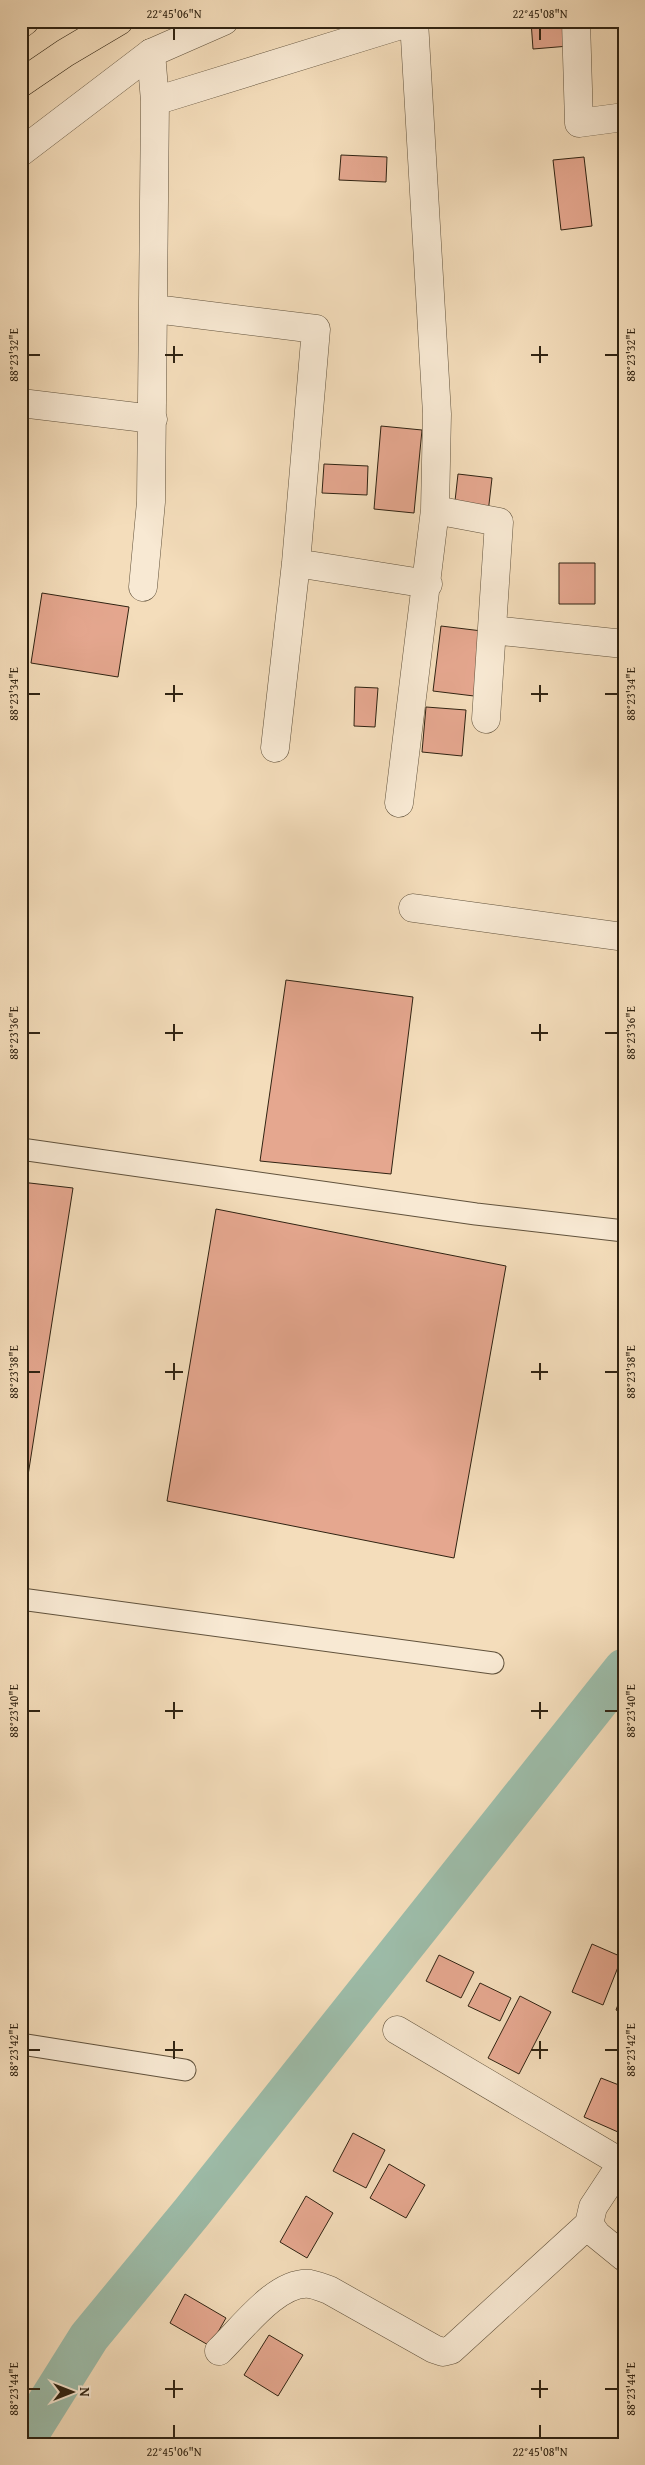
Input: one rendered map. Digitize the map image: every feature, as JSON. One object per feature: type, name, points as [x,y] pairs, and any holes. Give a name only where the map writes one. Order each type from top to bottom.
[{"type":"highway","points":[[21,24],[25,21]]},
{"type":"highway","points":[[21,83],[65,52],[119,21]]},
{"type":"street","points":[[21,152],[151,52],[224,21]]},
{"type":"street","points":[[154,101],[414,21],[437,414],[436,510],[399,803]]},
{"type":"street","points":[[576,21],[579,123],[624,117]]},
{"type":"street","points":[[143,587],[151,502],[154,309],[154,101],[151,52]]},
{"type":"street","points":[[154,309],[316,329],[296,563],[275,748]]},
{"type":"street","points":[[21,403],[152,419]]},
{"type":"street","points":[[436,510],[499,522],[486,720]]},
{"type":"street","points":[[296,563],[428,584]]},
{"type":"street","points":[[492,630],[624,644]]},
{"type":"street","points":[[413,908],[624,937]]},
{"type":"street","points":[[219,2351],[275,2295],[286,2288],[310,2284],[329,2290],[434,2349],[443,2352],[451,2350],[589,2224],[593,2207],[623,2162],[397,2030]]},
{"type":"street","points":[[589,2224],[597,2235],[624,2257]]},
{"type":"lane","points":[[21,1149],[476,1214],[624,1232]]},
{"type":"lane","points":[[21,1599],[493,1663]]},
{"type":"lane","points":[[21,2044],[185,2070]]},
{"type":"building","points":[[531,21],[567,21],[569,46],[533,49]]},
{"type":"building","points":[[341,155],[387,157],[386,182],[339,180]]},
{"type":"building","points":[[584,157],[592,226],[561,230],[553,160]]},
{"type":"building","points":[[381,426],[422,430],[414,513],[374,509]]},
{"type":"building","points":[[324,464],[368,466],[367,495],[322,493]]},
{"type":"building","points":[[458,474],[492,478],[488,513],[454,510]]},
{"type":"building","points":[[559,563],[595,563],[595,604],[559,604]]},
{"type":"building","points":[[42,593],[129,607],[118,677],[31,663]]},
{"type":"building","points":[[441,626],[482,631],[474,696],[433,691]]},
{"type":"building","points":[[355,687],[378,688],[375,727],[354,726]]},
{"type":"building","points":[[426,707],[466,710],[462,756],[422,752]]},
{"type":"building","points":[[286,980],[413,997],[391,1174],[260,1161]]},
{"type":"building","points":[[21,1182],[73,1188],[24,1501],[21,1501]]},
{"type":"building","points":[[216,1209],[506,1266],[454,1558],[167,1501]]},
{"type":"building","points":[[592,1944],[622,1957],[603,2005],[572,1992]]},
{"type":"building","points":[[439,1955],[474,1972],[461,1998],[426,1981]]},
{"type":"building","points":[[480,1983],[511,1998],[500,2021],[468,2006]]},
{"type":"building","points":[[624,1989],[624,2013],[616,2010]]},
{"type":"building","points":[[520,1996],[551,2012],[519,2074],[488,2058]]},
{"type":"building","points":[[601,2078],[624,2087],[624,2120],[618,2132],[584,2117]]},
{"type":"building","points":[[353,2133],[385,2150],[366,2188],[333,2171]]},
{"type":"building","points":[[389,2164],[425,2185],[406,2218],[370,2198]]},
{"type":"building","points":[[306,2196],[333,2213],[307,2258],[280,2242]]},
{"type":"building","points":[[185,2294],[226,2318],[210,2346],[170,2323]]},
{"type":"building","points":[[269,2335],[303,2355],[278,2396],[244,2375]]},
{"type":"waterway","points":[[22,2444],[89,2337],[192,2212],[624,1669]]}]
